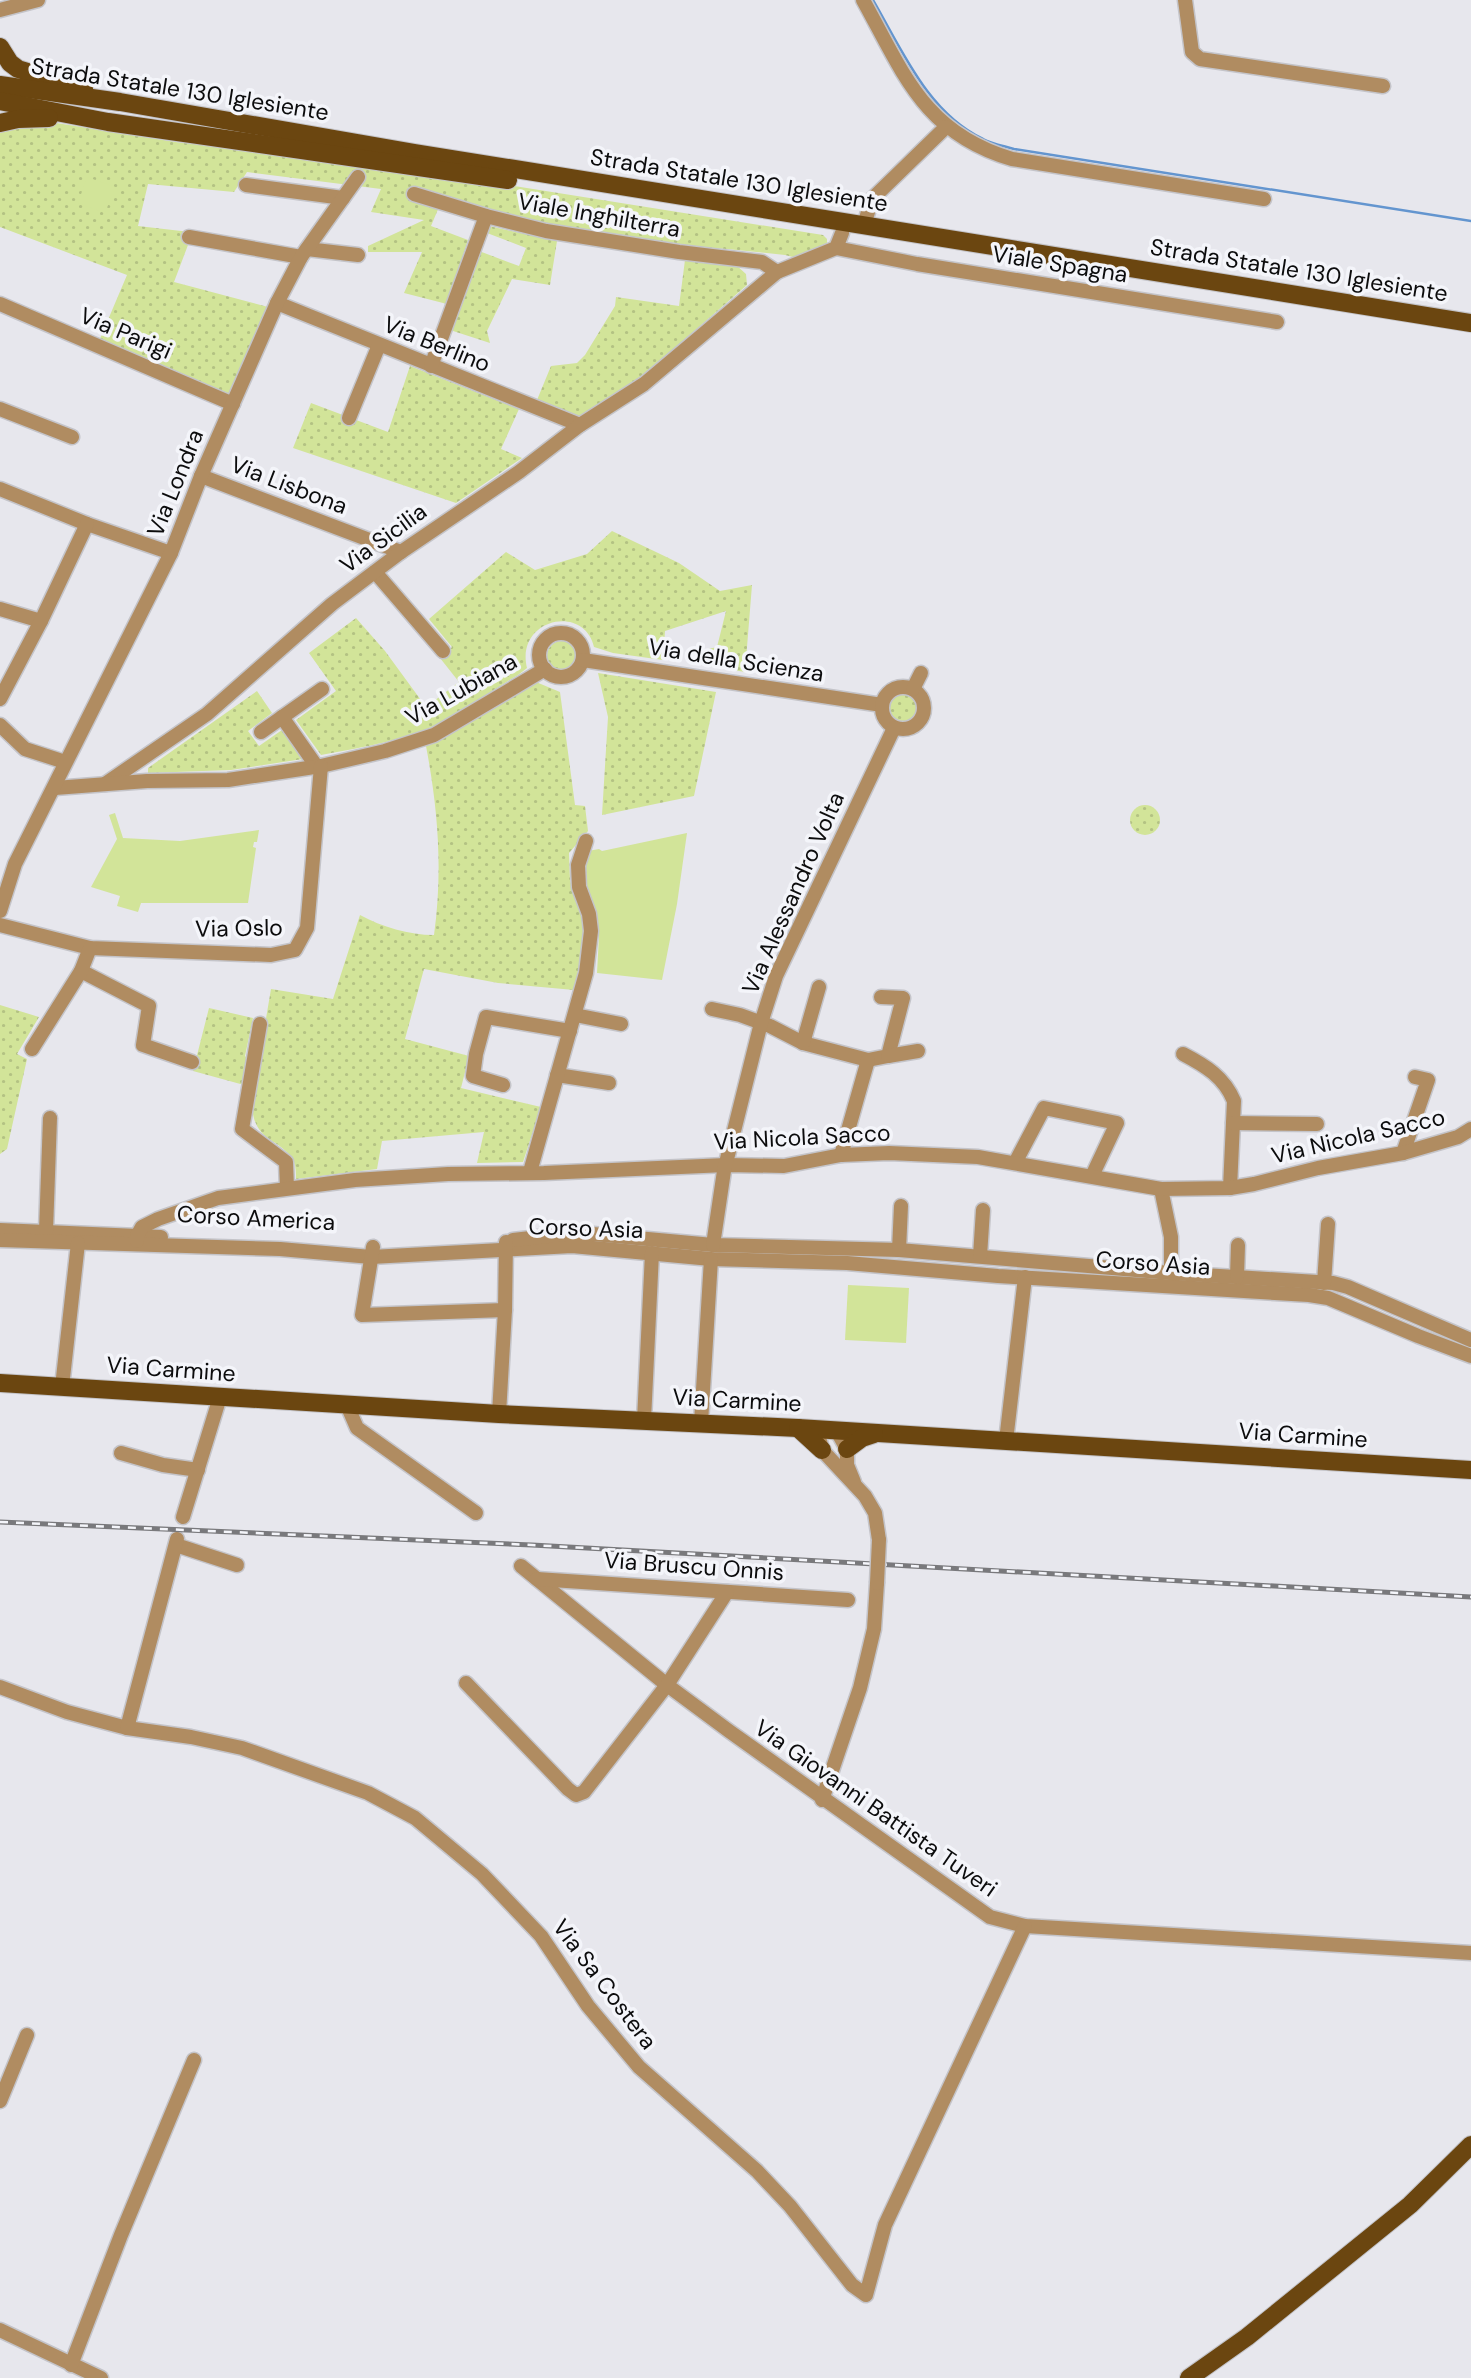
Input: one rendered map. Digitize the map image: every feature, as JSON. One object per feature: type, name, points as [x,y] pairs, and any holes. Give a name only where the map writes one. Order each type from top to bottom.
[{"type":"main road","points":[[0,47],[10,63],[18,69],[120,102]]},
{"type":"main road","name":"Strada Statale 130 Iglesiente","points":[[0,85],[120,102],[428,155],[1466,321]]},
{"type":"main road","name":"Strada Statale 130 Iglesiente","points":[[0,101],[108,122],[387,161],[839,240],[1471,334]]},
{"type":"main road","points":[[0,123],[42,118],[108,122]]},
{"type":"main road","name":"Via Carmine","points":[[0,1383],[499,1414],[798,1428],[1471,1470]]},
{"type":"main road","points":[[798,1428],[822,1450]]},
{"type":"main road","points":[[847,1449],[862,1438],[876,1433]]},
{"type":"main road","points":[[1189,2378],[1247,2337],[1410,2205],[1471,2145]]},
{"type":"street","points":[[2,11],[38,0]]},
{"type":"street","points":[[863,0],[912,88],[946,127],[987,151],[1012,159],[1264,199]]},
{"type":"street","points":[[1185,0],[1192,52],[1200,59],[1382,86]]},
{"type":"street","points":[[864,225],[872,199],[946,127]]},
{"type":"street","name":"Via Londra","points":[[55,788],[65,762],[171,554],[201,476],[277,303],[304,253],[358,177]]},
{"type":"street","points":[[246,185],[343,198]]},
{"type":"street","name":"Viale Inghilterra","points":[[414,194],[545,231],[762,262],[777,272]]},
{"type":"street","points":[[431,366],[486,216]]},
{"type":"street","points":[[189,237],[304,253],[358,255]]},
{"type":"street","name":"Via Sicilia","points":[[55,788],[105,784],[207,715],[332,604],[401,552],[519,471],[580,425],[644,384],[777,272],[839,240]]},
{"type":"street","name":"Viale Spagna","points":[[839,240],[929,266],[1277,321]]},
{"type":"street","name":"Via Berlino","points":[[277,303],[337,323],[379,345],[580,425]]},
{"type":"street","name":"Via Parigi","points":[[0,304],[233,404]]},
{"type":"street","points":[[349,418],[379,345]]},
{"type":"street","points":[[0,409],[72,437]]},
{"type":"street","name":"Via Lisbona","points":[[201,476],[401,552]]},
{"type":"street","points":[[0,489],[171,554]]},
{"type":"street","points":[[0,699],[87,524]]},
{"type":"street","points":[[375,572],[443,651]]},
{"type":"street","points":[[0,609],[41,621]]},
{"type":"street","points":[[564,633],[577,639],[583,660],[575,671],[565,676],[556,676],[545,669],[540,656],[544,642],[556,634],[564,633]]},
{"type":"street","name":"Via della Scienza","points":[[583,660],[882,705]]},
{"type":"street","name":"Via Lubiana","points":[[105,784],[228,780],[319,766],[385,751],[434,735],[545,669]]},
{"type":"street","points":[[913,689],[921,673]]},
{"type":"street","points":[[261,732],[322,689]]},
{"type":"street","points":[[893,689],[913,689],[923,699],[924,714],[915,726],[908,729],[894,728],[884,718],[882,705],[893,689]]},
{"type":"street","points":[[282,717],[319,766]]},
{"type":"street","points":[[0,725],[26,749],[65,762]]},
{"type":"street","name":"Via Alessandro Volta","points":[[701,1423],[712,1252],[726,1164],[761,1023],[776,976],[796,930],[894,728]]},
{"type":"street","points":[[139,762],[147,781]]},
{"type":"street","name":"Via Oslo","points":[[0,925],[90,948],[271,955],[295,950],[307,928],[319,766]]},
{"type":"street","points":[[0,911],[15,864],[55,788]]},
{"type":"street","points":[[530,1172],[586,973],[592,931],[579,887],[578,865],[586,841]]},
{"type":"street","points":[[32,1049],[80,971],[90,948]]},
{"type":"street","points":[[80,971],[149,1006],[143,1045],[192,1062]]},
{"type":"street","points":[[803,1043],[819,987]]},
{"type":"street","points":[[881,997],[903,998],[888,1056]]},
{"type":"street","points":[[712,1009],[740,1014],[803,1043],[869,1060],[918,1051]]},
{"type":"street","points":[[575,1014],[621,1024]]},
{"type":"street","points":[[503,1085],[473,1076],[486,1017],[570,1031]]},
{"type":"street","points":[[260,1024],[242,1129],[286,1162],[287,1188]]},
{"type":"street","points":[[1184,1054],[1205,1066],[1224,1082],[1234,1101],[1230,1188]]},
{"type":"street","points":[[841,1155],[869,1060]]},
{"type":"street","points":[[557,1074],[609,1083]]},
{"type":"street","points":[[1403,1153],[1428,1080],[1415,1077]]},
{"type":"street","points":[[1016,1163],[1044,1108],[1117,1123],[1092,1176]]},
{"type":"street","points":[[47,1231],[50,1118]]},
{"type":"street","points":[[1233,1123],[1317,1124]]},
{"type":"street","name":"Via Nicola Sacco","points":[[137,1240],[142,1227],[219,1198],[355,1180],[726,1164],[783,1166],[841,1155],[889,1153],[978,1157],[1161,1189],[1230,1188],[1318,1168],[1403,1153],[1458,1137],[1471,1129]]},
{"type":"street","points":[[1161,1189],[1171,1237],[1171,1273]]},
{"type":"street","points":[[900,1250],[901,1206]]},
{"type":"street","points":[[980,1256],[983,1210]]},
{"type":"street","points":[[1324,1283],[1328,1224]]},
{"type":"street","name":"Corso America","points":[[0,1230],[372,1252],[506,1245]]},
{"type":"street","name":"Corso Asia","points":[[506,1245],[566,1234],[593,1234],[712,1252],[1025,1277],[1309,1295],[1328,1298],[1471,1356]]},
{"type":"street","name":"Corso America","points":[[0,1240],[78,1243],[137,1240]]},
{"type":"street","points":[[62,1387],[78,1243]]},
{"type":"street","points":[[499,1414],[506,1245]]},
{"type":"street","name":"Corso Asia","points":[[506,1245],[572,1246],[652,1253],[900,1250],[1324,1283],[1348,1287],[1398,1310],[1470,1337]]},
{"type":"street","points":[[1237,1278],[1238,1245]]},
{"type":"street","points":[[372,1252],[362,1315],[505,1310]]},
{"type":"street","points":[[644,1420],[652,1253]]},
{"type":"street","points":[[1006,1441],[1025,1277]]},
{"type":"street","points":[[1391,1325],[1398,1310]]},
{"type":"street","points":[[183,1517],[220,1397]]},
{"type":"street","points":[[347,1405],[357,1427],[476,1513]]},
{"type":"street","points":[[822,1800],[860,1688],[874,1629],[879,1540],[876,1513],[822,1450],[820,1443],[829,1430],[847,1449],[847,1465],[856,1487]]},
{"type":"street","points":[[121,1454],[163,1465],[198,1470]]},
{"type":"street","points":[[127,1728],[176,1542],[237,1565]]},
{"type":"street","name":"Via Giovanni Battista Tuveri","points":[[522,1566],[667,1685],[822,1800],[990,1917],[1025,1926],[1471,1953]]},
{"type":"street","name":"Via Bruscu Onnis","points":[[537,1578],[848,1600]]},
{"type":"street","points":[[466,1683],[576,1795],[584,1793],[667,1685],[727,1592]]},
{"type":"street","name":"Via Sa Costera","points":[[0,1687],[67,1712],[127,1728],[242,1748],[368,1793],[415,1818],[482,1874],[541,1936],[588,2006],[639,2067],[757,2171],[790,2206],[852,2285],[866,2295],[885,2224],[1025,1926]]},
{"type":"street","points":[[0,2101],[27,2035]]},
{"type":"street","points":[[71,2365],[121,2235],[194,2060]]},
{"type":"street","points":[[0,2330],[101,2378]]},
{"type":"green space","points":[[50,122],[182,143],[209,144],[451,176],[823,235],[827,239],[827,249],[797,258],[727,249],[667,246],[439,207],[431,226],[468,240],[447,304],[404,293],[422,252],[368,252],[368,246],[424,220],[371,212],[381,189],[247,172],[234,192],[148,184],[138,226],[190,232],[174,282],[268,307],[228,396],[99,341],[127,275],[0,227],[0,129]]},
{"type":"green space","points":[[87,177],[115,187],[105,213],[78,203]]},
{"type":"green space","points":[[489,226],[557,241],[550,285],[512,279],[487,331],[490,343],[450,330],[479,251],[519,266],[526,248],[487,233]]},
{"type":"green space","points":[[685,260],[736,265],[746,274],[747,285],[638,380],[580,417],[537,400],[551,366],[577,363],[585,355],[615,306],[616,297],[679,306]]},
{"type":"green space","points":[[410,366],[519,409],[501,449],[522,458],[456,503],[293,448],[311,403],[388,432]]},
{"type":"green space","points":[[612,531],[679,563],[720,591],[752,585],[745,672],[704,665],[704,650],[717,647],[726,611],[665,631],[663,660],[613,653],[594,647],[588,633],[578,625],[565,621],[540,628],[531,638],[526,651],[527,668],[518,675],[457,714],[418,732],[386,742],[321,755],[296,720],[336,691],[309,653],[356,618],[385,651],[426,707],[459,682],[440,658],[452,647],[429,619],[506,552],[535,570],[587,554]]},
{"type":"green space","points":[[562,641],[573,645],[577,656],[573,667],[562,671],[551,667],[547,656],[551,645]]},
{"type":"green space","points":[[598,673],[716,692],[694,796],[602,815],[608,717]]},
{"type":"green space","points":[[536,682],[560,692],[575,805],[585,806],[588,831],[569,853],[570,881],[585,920],[586,934],[574,990],[498,983],[424,969],[405,1039],[469,1056],[461,1088],[541,1107],[523,1162],[477,1163],[484,1132],[382,1141],[377,1169],[296,1179],[295,1164],[282,1148],[262,1133],[253,1115],[252,1101],[271,989],[333,999],[360,915],[396,930],[434,935],[439,863],[434,793],[426,746]]},
{"type":"green space","points":[[257,691],[272,713],[248,731],[259,746],[282,730],[303,759],[231,770],[148,773],[148,768]]},
{"type":"green space","points":[[903,692],[914,696],[918,707],[914,718],[903,722],[892,718],[888,707],[892,696]]},
{"type":"green space","points":[[1145,805],[1156,809],[1160,820],[1156,831],[1145,835],[1134,831],[1130,820],[1134,809]]},
{"type":"green space","points":[[115,813],[123,838],[180,841],[259,830],[257,842],[254,842],[253,847],[256,848],[248,903],[141,903],[138,912],[117,906],[120,896],[91,887],[117,839],[109,815]]},
{"type":"green space","points":[[687,833],[662,980],[597,973],[599,936],[584,881],[588,851],[602,851]]},
{"type":"green space","points":[[0,1005],[39,1017],[17,1054],[27,1059],[7,1149],[0,1154]]},
{"type":"green space","points":[[209,1008],[253,1018],[245,1056],[249,1061],[244,1085],[193,1071]]},
{"type":"green space","points":[[848,1285],[909,1288],[906,1343],[845,1340]]},
{"type":"waterway","points":[[873,0],[906,59],[932,97],[964,128],[990,142],[1014,149],[1471,221]]},
{"type":"railway","points":[[0,1522],[532,1545],[1471,1597]]}]
